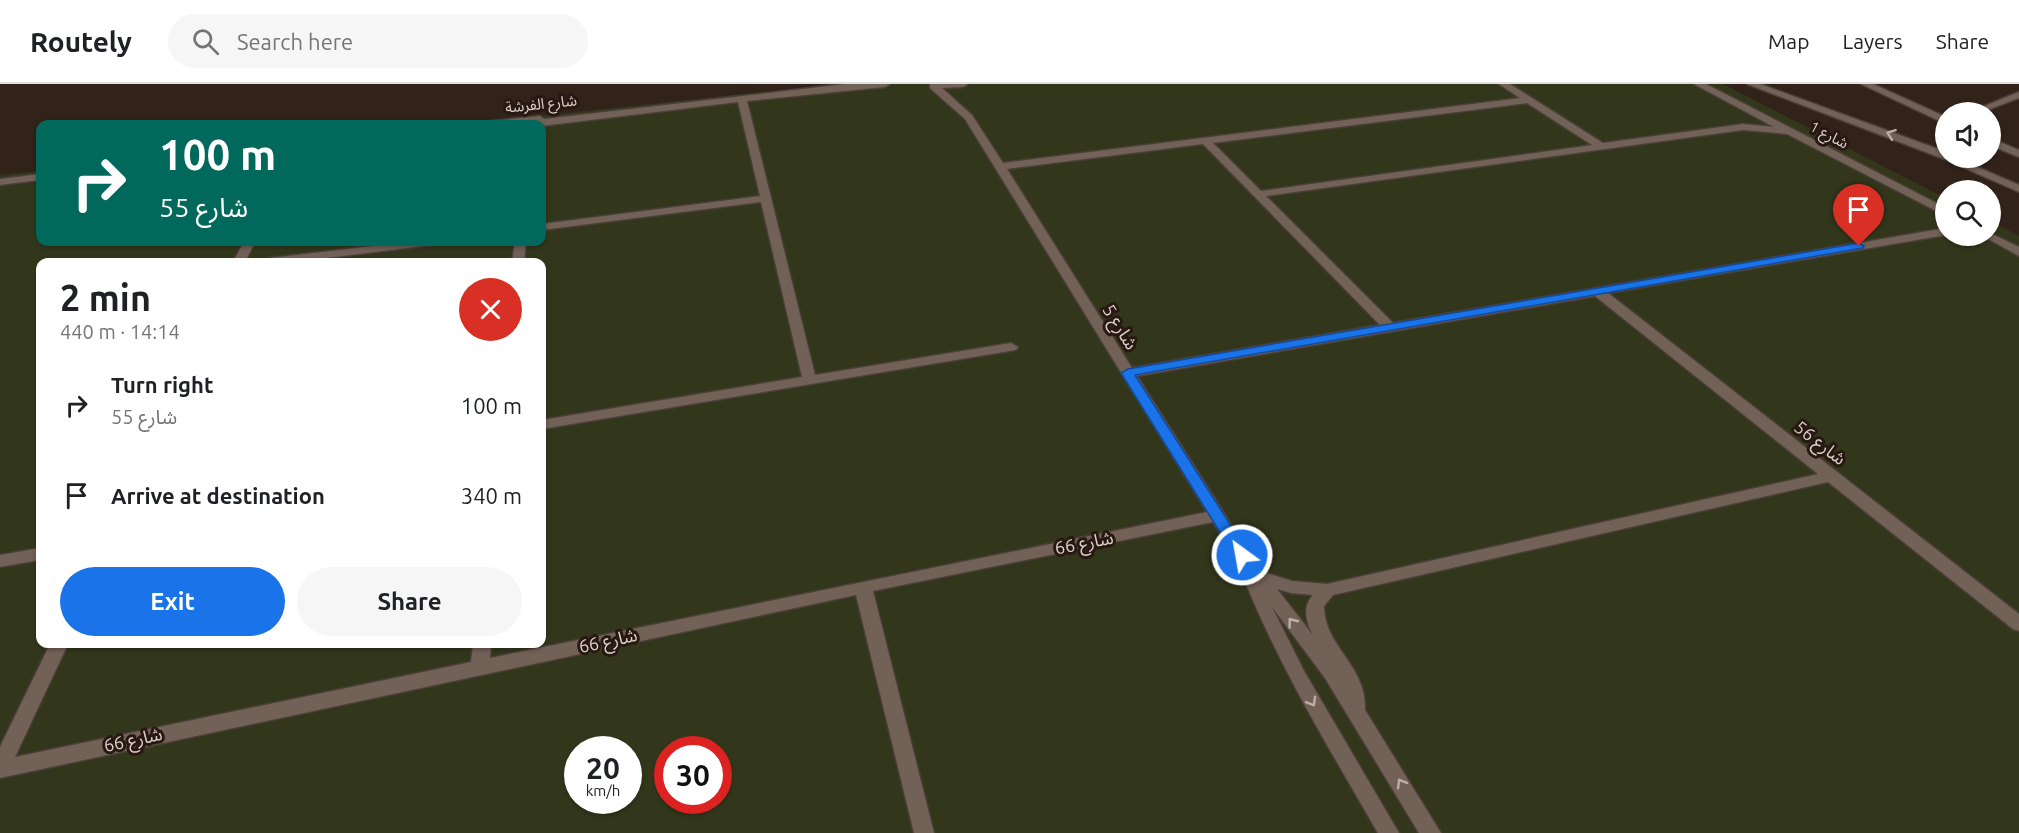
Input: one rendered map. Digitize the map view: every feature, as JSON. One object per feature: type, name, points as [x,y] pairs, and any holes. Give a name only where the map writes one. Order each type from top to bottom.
[{"type":"street","name":"شارع الفرشة","points":[[546,122],[868,84]]},
{"type":"street","name":"شارع الفرشة","points":[[845,87],[885,84]]},
{"type":"street","points":[[929,85],[965,84]]},
{"type":"street","name":"شارع 5","points":[[965,84],[964,97],[969,117],[1242,555]]},
{"type":"street","points":[[1504,84],[1600,146]]},
{"type":"street","name":"شارع 1","points":[[1699,84],[1935,207]]},
{"type":"street","name":"شارع 1","points":[[1710,84],[1935,199]]},
{"type":"street","name":"شارع 1","points":[[1752,84],[1935,151]]},
{"type":"street","points":[[1866,84],[1935,116]]},
{"type":"street","name":"شارع 5","points":[[929,85],[969,117]]},
{"type":"street","points":[[2001,102],[2019,95]]},
{"type":"street","points":[[742,100],[810,381]]},
{"type":"street","points":[[1000,168],[1527,100]]},
{"type":"street","name":"شارع الفرشة","points":[[537,120],[600,115]]},
{"type":"street","points":[[1743,127],[1754,122],[1759,116]]},
{"type":"street","points":[[1259,194],[1743,127],[1788,131]]},
{"type":"street","points":[[1206,141],[1390,328]]},
{"type":"street","points":[[2001,146],[2019,154]]},
{"type":"street","name":"شارع 1","points":[[1975,168],[2019,189]]},
{"type":"street","points":[[1986,168],[2019,182]]},
{"type":"street","points":[[0,182],[36,178]]},
{"type":"street","points":[[546,226],[766,198]]},
{"type":"street","points":[[1128,373],[1935,233]]},
{"type":"street","points":[[2001,233],[2019,242]]},
{"type":"street","points":[[2001,242],[2019,252]]},
{"type":"street","points":[[302,258],[400,246]]},
{"type":"street","name":"شارع 56","points":[[1597,291],[2019,624]]},
{"type":"street","points":[[546,424],[1011,347]]},
{"type":"street","points":[[1258,576],[1292,587],[1327,590],[1830,476]]},
{"type":"street","name":"شارع 66","points":[[0,769],[864,587],[1217,516]]},
{"type":"street","points":[[0,561],[36,555]]},
{"type":"street","points":[[1242,555],[1356,710],[1431,833]]},
{"type":"street","points":[[1242,555],[1279,644],[1389,833]]},
{"type":"street","points":[[864,587],[924,833]]},
{"type":"street","points":[[1327,590],[1315,604],[1315,622],[1355,682],[1358,701],[1356,710]]},
{"type":"street","points":[[0,769],[57,648]]},
{"type":"street","points":[[480,668],[482,648]]},
{"type":"green space","points":[[835,84],[1723,84],[1935,193],[1935,246],[2001,246],[2001,226],[2019,236],[2019,833],[0,833],[0,175],[36,171],[36,246],[546,246],[546,120],[502,120]]},
{"type":"route","points":[[1242,555],[1128,373],[1859,246]]}]
